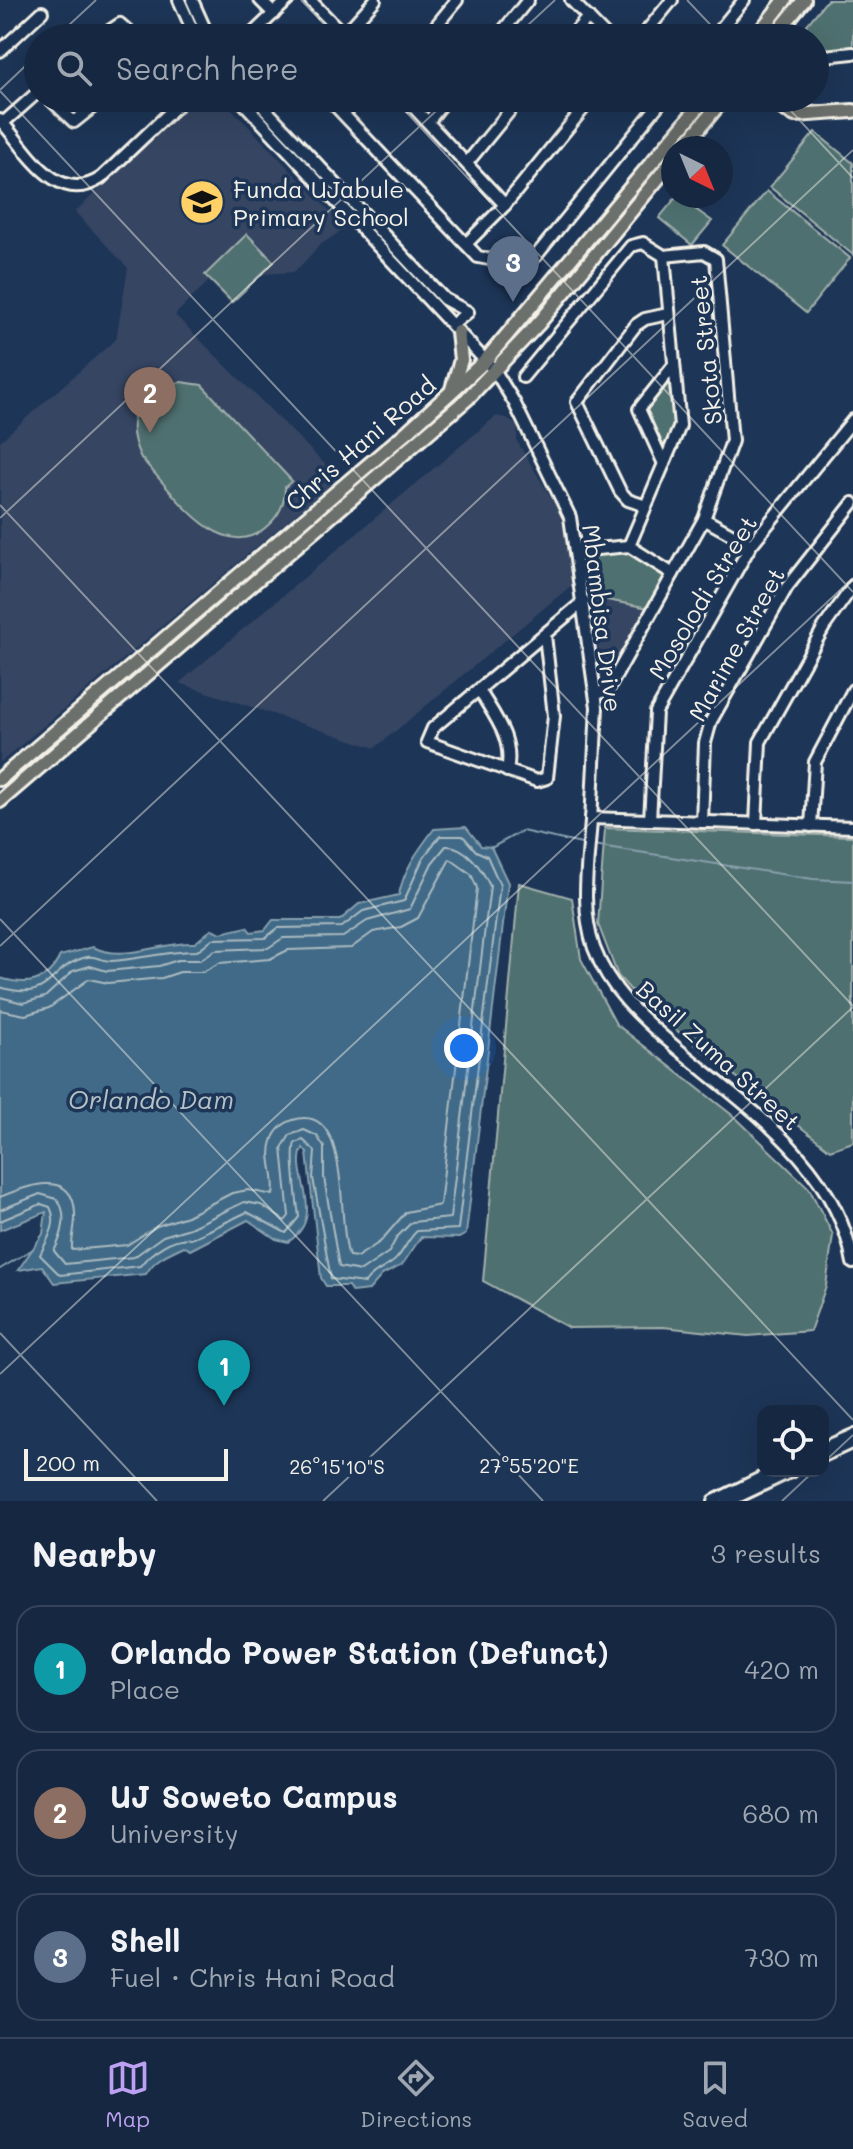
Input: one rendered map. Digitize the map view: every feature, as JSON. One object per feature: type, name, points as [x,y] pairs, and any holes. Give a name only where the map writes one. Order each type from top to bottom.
[{"type":"main road","points":[[766,24],[785,0]]},
{"type":"main road","points":[[784,24],[804,0]]},
{"type":"main road","points":[[784,112],[795,115],[853,111]]},
{"type":"main road","name":"Chris Hani Road","points":[[0,779],[485,361],[694,112]]},
{"type":"main road","points":[[693,136],[713,112]]},
{"type":"main road","name":"Chris Hani Road","points":[[0,801],[422,440],[495,371],[539,323],[661,175]]},
{"type":"main road","points":[[448,396],[460,369],[455,329]]},
{"type":"street","points":[[179,0],[189,24]]},
{"type":"street","points":[[260,0],[274,14]]},
{"type":"street","points":[[263,24],[288,0]]},
{"type":"street","points":[[310,0],[332,24]]},
{"type":"street","points":[[355,24],[375,0]]},
{"type":"street","points":[[437,24],[457,0]]},
{"type":"street","points":[[508,24],[528,0]]},
{"type":"street","points":[[571,0],[595,24]]},
{"type":"street","points":[[652,24],[672,0]]},
{"type":"street","points":[[724,24],[744,0]]},
{"type":"street","points":[[185,15],[194,5],[203,24]]},
{"type":"street","points":[[28,24],[42,12]]},
{"type":"street","points":[[582,24],[588,17]]},
{"type":"street","points":[[1,47],[24,27]]},
{"type":"street","points":[[829,56],[853,53]]},
{"type":"street","points":[[24,104],[2,122],[52,179],[65,186],[84,187],[101,178],[170,112]]},
{"type":"street","points":[[64,112],[74,122],[86,112]]},
{"type":"street","points":[[254,112],[444,299],[468,312],[455,329]]},
{"type":"street","points":[[264,112],[280,137]]},
{"type":"street","points":[[341,112],[478,257],[488,261],[530,262],[653,112]]},
{"type":"street","points":[[418,112],[505,205]]},
{"type":"street","points":[[428,122],[436,112]]},
{"type":"street","points":[[467,163],[509,112]]},
{"type":"street","points":[[466,244],[505,205],[581,112]]},
{"type":"street","name":"Mbambisa Drive","points":[[280,137],[495,371],[567,509],[597,695],[591,818]]},
{"type":"street","points":[[523,377],[631,246],[643,243],[664,256],[680,426],[629,546]]},
{"type":"street","name":"Skota Street","points":[[597,695],[610,686],[704,519],[733,434],[716,259],[704,252],[664,256]]},
{"type":"street","points":[[646,506],[628,500],[620,491],[577,402],[636,325],[645,319],[668,314]]},
{"type":"street","points":[[664,464],[639,409],[674,365]]},
{"type":"street","name":"Mosolodi Street","points":[[650,820],[656,712],[751,545],[853,420]]},
{"type":"street","name":"Marime Street","points":[[702,822],[705,743],[711,721],[787,587],[853,503]]},
{"type":"street","points":[[704,519],[751,545]]},
{"type":"street","points":[[576,551],[629,546],[673,574]]},
{"type":"street","points":[[756,824],[760,742],[824,627],[853,586]]},
{"type":"street","points":[[545,635],[554,716],[549,775],[537,781],[435,748],[426,740],[433,728],[584,601]]},
{"type":"street","points":[[479,690],[504,722],[510,750],[507,771]]},
{"type":"street","points":[[811,826],[815,762],[853,690]]},
{"type":"street","points":[[591,818],[853,827]]},
{"type":"street","name":"Basil Zuma Street","points":[[591,818],[586,893],[591,936],[601,963],[620,994],[639,1015],[807,1163],[834,1200],[853,1263]]},
{"type":"street","points":[[829,1445],[853,1435]]},
{"type":"street","points":[[829,1453],[853,1442]]},
{"type":"street","points":[[714,1501],[763,1477]]},
{"type":"street","points":[[729,1501],[779,1477]]},
{"type":"shaded area","points":[[180,112],[235,112],[346,228],[320,245],[295,272],[263,274],[231,305],[209,281],[175,315],[334,473],[336,480],[0,763],[0,441],[116,339],[128,268],[75,212]]},
{"type":"shaded area","points":[[496,416],[507,418],[518,427],[517,441],[565,521],[572,585],[375,748],[179,683]]},
{"type":"shaded area","points":[[591,597],[649,608],[610,676],[602,674]]},
{"type":"green space","points":[[827,0],[853,0],[853,48],[829,51],[829,24],[807,24]]},
{"type":"green space","points":[[815,132],[853,163],[853,255],[770,187]]},
{"type":"green space","points":[[767,191],[850,258],[806,313],[722,245]]},
{"type":"green space","points":[[667,208],[694,208],[712,221],[692,245],[659,218]]},
{"type":"green space","points":[[247,234],[274,262],[232,302],[205,275]]},
{"type":"green space","points":[[667,379],[672,381],[677,420],[667,449],[662,449],[643,406]]},
{"type":"green space","points":[[181,382],[202,385],[292,481],[285,487],[282,505],[274,520],[248,537],[230,537],[213,530],[181,503],[141,458],[133,430],[138,408],[154,391]]},
{"type":"green space","points":[[629,551],[664,577],[649,608],[591,597],[584,561],[588,555]]},
{"type":"green space","points":[[605,828],[853,836],[853,1142],[830,1150],[644,1005],[618,976],[598,924]]},
{"type":"green space","points":[[519,883],[572,898],[581,959],[616,1024],[736,1118],[809,1188],[833,1235],[826,1286],[810,1331],[748,1336],[663,1327],[569,1328],[483,1281]]},
{"type":"water","name":"Orlando Dam","points":[[466,827],[481,846],[491,847],[508,883],[466,1234],[459,1238],[421,1237],[402,1265],[382,1275],[369,1290],[352,1292],[348,1286],[326,1286],[321,1278],[307,1153],[303,1148],[300,1158],[306,1195],[306,1220],[288,1242],[276,1239],[248,1220],[190,1250],[184,1246],[167,1254],[153,1264],[146,1274],[54,1283],[42,1266],[18,1270],[43,1234],[46,1212],[0,1230],[0,978],[19,982],[35,980],[49,972],[60,956],[93,947],[118,953],[131,952],[195,943],[212,929],[221,933],[247,927],[251,932],[265,930],[273,920],[340,920],[359,904],[399,895],[408,868],[434,829]]},
{"type":"waterway","points":[[491,848],[522,831],[586,845]]},
{"type":"waterway","points":[[593,845],[813,879],[853,881]]},
{"type":"waterway","points":[[0,1269],[33,1249]]},
{"type":"place","name":"Funda UJabule Primary School","points":[[202,202]]},
{"type":"place","name":"Shell","points":[[513,302]]},
{"type":"place","name":"UJ Soweto Campus","points":[[150,433]]},
{"type":"place","name":"Orlando Power Station (Defunct)","points":[[224,1406]]}]
